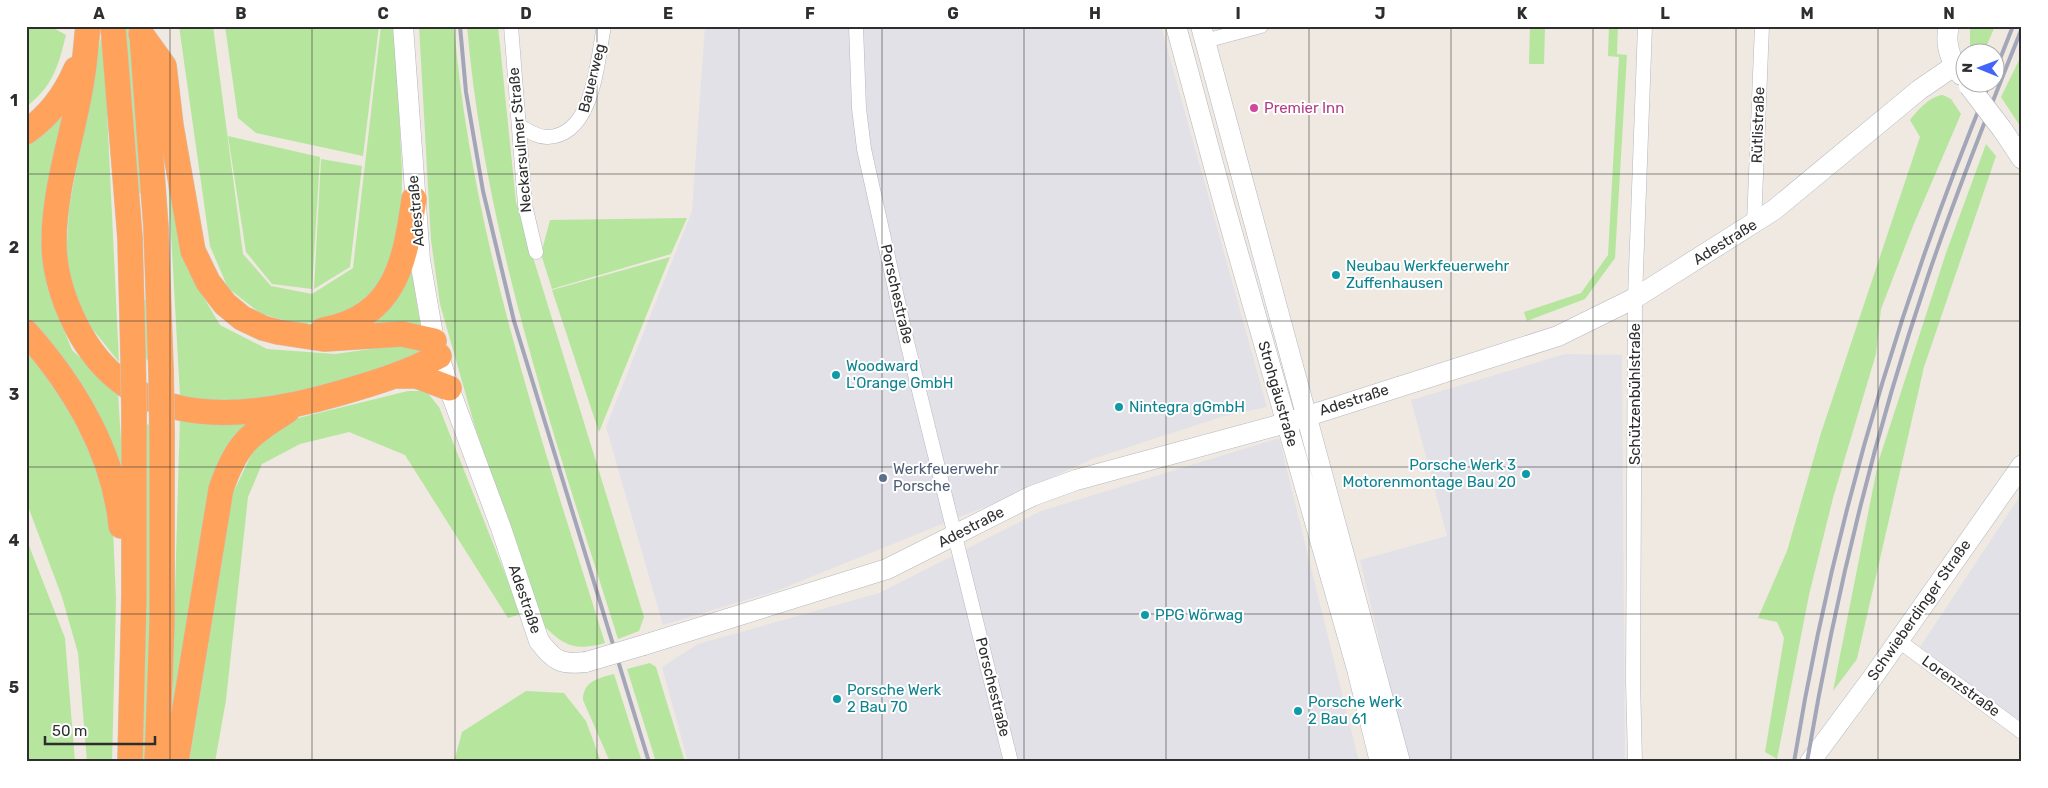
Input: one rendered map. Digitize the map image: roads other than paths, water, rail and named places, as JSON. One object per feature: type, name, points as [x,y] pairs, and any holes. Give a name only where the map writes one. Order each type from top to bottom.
[{"type":"highway","points":[[113,26],[130,238],[134,353],[134,595],[130,762]]},
{"type":"highway","points":[[141,30],[164,66],[170,126],[193,250],[204,276],[215,293],[242,318],[263,328],[324,339],[402,334],[436,349]]},
{"type":"highway","points":[[141,30],[156,228],[161,371],[162,623],[157,762]]},
{"type":"highway","points":[[26,132],[45,117],[61,98],[68,86],[86,36]]},
{"type":"highway","points":[[86,36],[83,78],[57,194],[54,243],[58,281],[72,319],[90,350],[114,375],[147,398],[181,409],[214,414],[295,406],[398,376],[417,376],[449,388]]},
{"type":"highway","points":[[297,334],[339,327],[372,308],[386,295],[403,263],[414,199]]},
{"type":"highway","points":[[26,332],[41,348],[71,394],[103,451],[118,497],[122,561],[134,595]]},
{"type":"highway","points":[[398,376],[436,349]]},
{"type":"highway","points":[[176,762],[215,516],[228,466],[246,440],[259,427],[295,406]]},
{"type":"main road","name":"Adestraße","points":[[403,26],[414,199],[420,260],[436,349],[501,528],[538,641],[549,655],[558,661],[569,664],[586,662],[644,645],[887,569],[1032,496],[1076,480],[1286,422],[1558,336],[1635,298],[1754,224],[1774,210],[1919,90],[1956,81]]},
{"type":"main road","name":"Strohgäustraße","points":[[1176,26],[1356,669],[1380,762]]},
{"type":"main road","points":[[1949,26],[1948,48],[1956,64]]},
{"type":"main road","name":"Strohgäustraße","points":[[1203,34],[1400,762]]},
{"type":"main road","points":[[1181,47],[1203,34]]},
{"type":"main road","points":[[1974,92],[2022,159]]},
{"type":"main road","name":"Schwieberdinger Straße","points":[[1813,760],[2022,465]]},
{"type":"street","name":"Neckarsulmer Straße","points":[[511,26],[525,205],[536,252]]},
{"type":"street","name":"Bauerweg","points":[[519,126],[546,138],[566,134],[582,119],[590,96],[604,26]]},
{"type":"street","name":"Porschestraße","points":[[856,26],[859,108],[864,149],[907,342],[1011,762]]},
{"type":"street","points":[[1203,34],[1261,26]]},
{"type":"street","name":"Schützenbühlstraße","points":[[1635,762],[1633,681],[1635,298],[1645,26]]},
{"type":"street","name":"Rütlistraße","points":[[1754,224],[1762,26]]},
{"type":"street","name":"Lorenzstraße","points":[[1899,641],[2022,732]]},
{"type":"railway","points":[[460,26],[466,92],[483,191],[514,321],[649,762]]},
{"type":"railway","points":[[2006,44],[2013,26]]},
{"type":"railway","points":[[1807,762],[1843,578],[1890,396],[1908,336],[1950,214],[2022,28]]},
{"type":"railway","points":[[1794,762],[1828,588],[1872,416],[1927,247],[1986,92]]},
{"type":"place","name":"Premier Inn","points":[[1254,108]]},
{"type":"place","name":"Neubau Werkfeuerwehr Zuffenhausen","points":[[1336,275]]},
{"type":"place","name":"Woodward L'Orange GmbH","points":[[836,375]]},
{"type":"place","name":"Nintegra gGmbH","points":[[1119,407]]},
{"type":"place","name":"Porsche Werk 3 Motorenmontage Bau 20","points":[[1526,474]]},
{"type":"place","name":"Werkfeuerwehr Porsche","points":[[883,478]]},
{"type":"place","name":"PPG Wörwag","points":[[1145,615]]},
{"type":"place","name":"Porsche Werk 2 Bau 70","points":[[837,699]]},
{"type":"place","name":"Porsche Werk 2 Bau 61","points":[[1298,711]]}]
